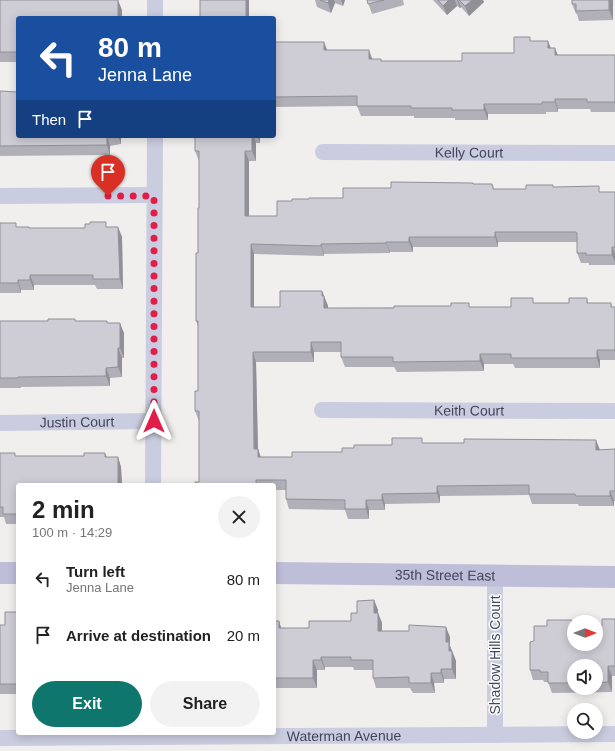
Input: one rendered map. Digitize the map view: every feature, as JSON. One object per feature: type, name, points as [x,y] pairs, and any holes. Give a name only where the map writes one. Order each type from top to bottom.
[{"type":"street","points":[[155,16],[156,0]]},
{"type":"street","points":[[153,483],[154,138]]},
{"type":"street","name":"Kelly Court","points":[[323,152],[615,153]]},
{"type":"street","points":[[0,196],[154,196]]},
{"type":"street","name":"Keith Court","points":[[322,410],[615,411]]},
{"type":"street","name":"Justin Court","points":[[0,423],[154,421]]},
{"type":"street","points":[[0,573],[16,573]]},
{"type":"street","name":"35th Street East","points":[[276,573],[615,577]]},
{"type":"street","name":"Shadow Hills Court","points":[[494,576],[494,735]]},
{"type":"street","name":"Waterman Avenue","points":[[0,738],[60,744],[615,734]]},
{"type":"building","points":[[0,0],[118,0],[118,16],[16,16],[16,52],[0,52]]},
{"type":"building","points":[[200,0],[246,0],[246,16],[200,16]]},
{"type":"building","points":[[320,0],[329,0],[328,3]]},
{"type":"building","points":[[367,0],[384,0],[368,4]]},
{"type":"building","points":[[438,0],[449,0],[443,6]]},
{"type":"building","points":[[459,0],[472,0],[465,6]]},
{"type":"building","points":[[572,0],[609,0],[609,10],[576,11],[576,4],[572,4]]},
{"type":"building","points":[[514,37],[530,37],[530,41],[548,41],[548,48],[555,48],[555,55],[615,55],[615,102],[587,102],[587,99],[555,99],[555,102],[542,102],[542,104],[484,104],[484,110],[452,110],[452,108],[411,108],[411,106],[357,106],[357,96],[276,97],[276,42],[324,42],[324,50],[369,50],[369,59],[381,59],[381,61],[462,61],[462,53],[514,53]]},
{"type":"building","points":[[0,91],[16,92],[16,138],[107,138],[107,145],[0,146]]},
{"type":"building","points":[[195,138],[252,138],[252,151],[245,151],[245,216],[277,216],[277,201],[292,201],[292,199],[309,198],[343,198],[343,188],[391,188],[391,182],[492,184],[493,189],[526,189],[526,185],[553,185],[553,187],[599,186],[599,192],[615,192],[615,247],[612,247],[612,255],[586,255],[586,253],[577,253],[576,232],[495,232],[495,237],[409,237],[409,242],[321,244],[321,246],[251,244],[251,307],[280,307],[280,291],[322,291],[322,296],[324,296],[324,308],[451,306],[451,303],[469,303],[469,307],[511,307],[511,298],[533,298],[533,303],[569,303],[569,298],[587,298],[587,303],[611,303],[611,307],[615,307],[615,350],[597,350],[597,358],[511,358],[511,354],[480,354],[480,361],[393,362],[393,357],[341,357],[341,342],[311,342],[311,352],[253,352],[254,449],[258,449],[258,457],[292,457],[292,452],[342,452],[342,448],[354,448],[354,445],[392,445],[392,438],[422,438],[422,443],[464,443],[464,439],[596,440],[596,450],[615,449],[615,491],[610,491],[610,496],[576,496],[575,494],[529,494],[529,485],[437,486],[437,493],[382,494],[382,500],[366,500],[366,509],[345,509],[345,500],[286,499],[286,480],[256,480],[256,483],[195,483],[199,482],[199,411],[195,411],[195,391],[198,391],[196,253],[198,253],[199,151],[195,151]]},
{"type":"building","points":[[90,222],[106,222],[106,227],[118,227],[120,279],[93,279],[93,275],[30,275],[30,280],[18,280],[18,283],[0,283],[0,223],[16,223],[16,227],[29,228],[85,228],[85,224],[90,224]]},
{"type":"building","points":[[48,319],[75,319],[75,321],[107,321],[107,323],[120,323],[118,367],[106,368],[106,376],[0,378],[0,321],[48,321]]},
{"type":"building","points":[[0,453],[15,453],[15,456],[84,456],[84,453],[105,453],[105,457],[118,457],[118,483],[16,483],[16,514],[3,514],[3,507],[0,507]]},
{"type":"building","points":[[374,600],[374,613],[378,613],[378,631],[409,631],[409,625],[446,627],[446,642],[449,642],[449,651],[452,651],[452,669],[441,669],[441,673],[431,673],[431,683],[409,683],[409,677],[373,678],[373,660],[351,660],[351,657],[321,657],[321,660],[313,660],[313,678],[276,678],[276,621],[279,621],[279,628],[309,628],[309,621],[351,621],[351,613],[357,613],[357,601]]},
{"type":"building","points":[[5,612],[16,612],[16,684],[0,684],[0,625],[5,625]]},
{"type":"building","points":[[603,619],[615,619],[615,666],[608,666],[608,682],[603,682],[603,659],[567,659],[567,683],[548,683],[548,672],[530,670],[530,642],[534,641],[534,626],[547,626],[547,620],[567,620],[567,651],[603,651]]},
{"type":"route","points":[[108,196],[154,196],[154,421]]}]
